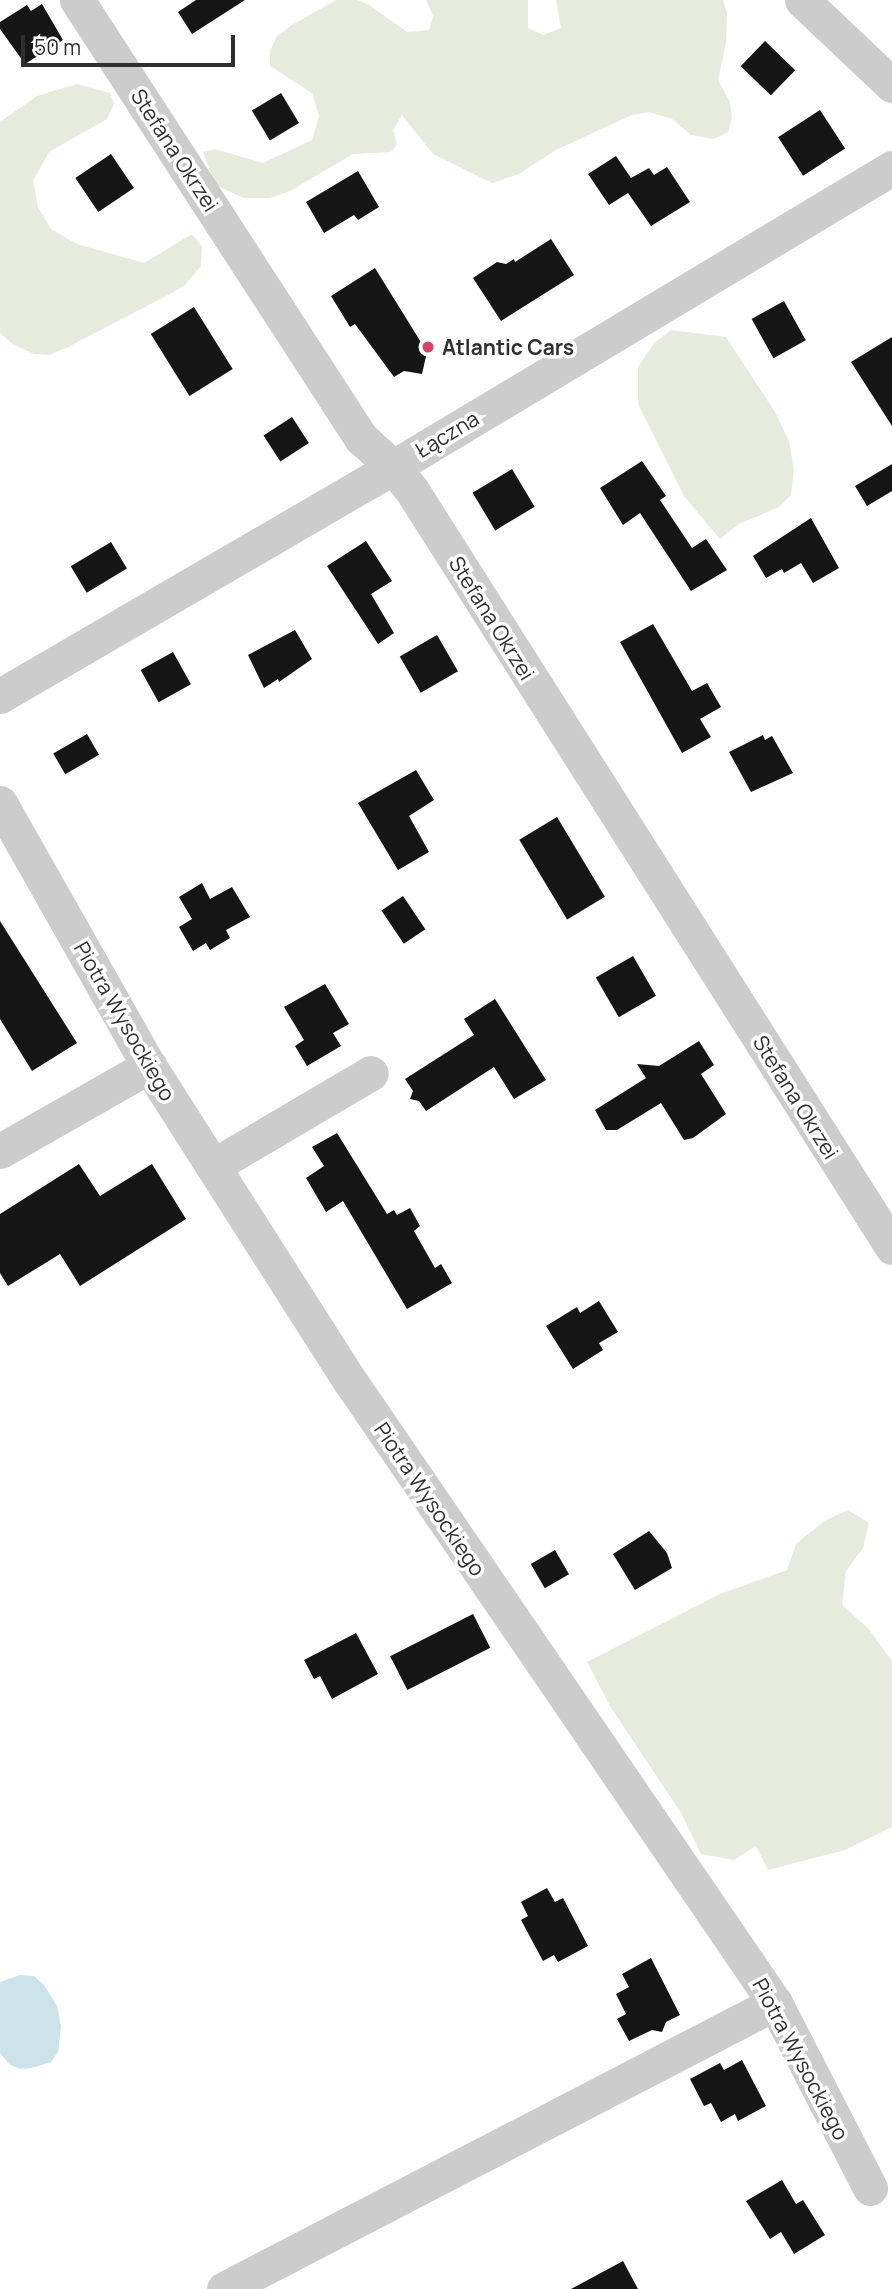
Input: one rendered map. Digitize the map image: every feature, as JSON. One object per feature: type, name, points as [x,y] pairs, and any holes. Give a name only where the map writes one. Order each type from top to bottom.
[{"type":"street","name":"Stefana Okrzei","points":[[77,0],[361,438],[393,467],[411,489],[892,1247]]},
{"type":"street","points":[[803,0],[892,85]]},
{"type":"street","name":"Łączna","points":[[0,696],[393,467],[892,168]]},
{"type":"street","name":"Piotra Wysockiego","points":[[0,803],[149,1066],[350,1381],[775,2003],[870,2188]]},
{"type":"street","points":[[0,1151],[149,1066]]},
{"type":"street","points":[[213,1166],[371,1073]]},
{"type":"street","points":[[224,2289],[775,2003]]},
{"type":"shaded area","points":[[336,0],[357,0],[368,4],[407,32],[429,30],[433,16],[426,0],[528,0],[528,28],[543,35],[561,28],[556,0],[723,0],[727,13],[726,43],[718,80],[730,102],[732,119],[728,132],[714,139],[691,135],[672,119],[649,112],[632,115],[556,150],[519,174],[492,183],[433,154],[402,115],[393,130],[397,144],[391,152],[353,154],[290,191],[270,198],[244,198],[215,185],[203,152],[215,149],[263,163],[312,140],[319,116],[312,93],[270,66],[270,51],[277,36]]},
{"type":"shaded area","points":[[77,84],[110,93],[114,104],[107,119],[49,152],[33,181],[38,207],[51,229],[77,244],[144,263],[192,234],[202,246],[201,266],[185,285],[172,293],[68,347],[49,355],[34,354],[14,345],[0,333],[0,122],[37,96]]},
{"type":"shaded area","points":[[671,330],[726,337],[775,412],[789,441],[794,470],[791,495],[779,507],[739,524],[720,539],[684,496],[638,404],[638,367],[654,343]]},
{"type":"shaded area","points":[[848,1510],[869,1523],[863,1548],[846,1571],[842,1605],[868,1628],[892,1661],[892,1827],[845,1850],[768,1870],[756,1846],[734,1860],[701,1854],[681,1813],[610,1706],[587,1662],[720,1594],[787,1570],[796,1544],[824,1521]]},
{"type":"water","points":[[20,1975],[34,1976],[44,1985],[57,2006],[61,2026],[58,2052],[51,2062],[20,2069],[9,2064],[0,2053],[0,1982]]},
{"type":"building","points":[[196,0],[245,0],[192,34],[178,12]]},
{"type":"building","points":[[42,4],[63,40],[25,64],[0,29],[0,22],[27,5],[31,11]]},
{"type":"building","points":[[765,41],[795,70],[771,95],[741,66]]},
{"type":"building","points":[[281,93],[299,123],[270,141],[252,111]]},
{"type":"building","points":[[820,110],[845,149],[803,176],[778,137]]},
{"type":"building","points":[[111,154],[134,188],[98,212],[75,178]]},
{"type":"building","points":[[616,156],[631,178],[649,168],[654,175],[667,167],[690,202],[651,226],[628,193],[609,205],[588,174]]},
{"type":"building","points":[[358,171],[379,207],[358,220],[354,215],[324,233],[306,202]]},
{"type":"building","points":[[551,239],[574,275],[501,321],[473,278],[497,262],[506,264],[514,259],[515,262]]},
{"type":"building","points":[[375,268],[427,352],[422,374],[404,371],[394,377],[355,324],[350,327],[331,296]]},
{"type":"building","points":[[784,301],[806,340],[773,358],[752,319]]},
{"type":"building","points":[[194,307],[233,369],[189,396],[151,334]]},
{"type":"building","points":[[892,337],[892,426],[851,362]]},
{"type":"building","points":[[292,417],[309,443],[280,462],[263,436]]},
{"type":"building","points":[[642,461],[666,496],[660,500],[692,548],[706,539],[727,570],[691,591],[640,513],[623,525],[600,488]]},
{"type":"building","points":[[892,464],[892,491],[867,506],[855,486]]},
{"type":"building","points":[[512,469],[535,507],[495,530],[473,493]]},
{"type":"building","points":[[811,518],[839,568],[813,583],[801,563],[784,573],[782,569],[766,578],[753,556]]},
{"type":"building","points":[[366,541],[392,581],[371,594],[394,633],[378,644],[327,566]]},
{"type":"building","points":[[111,542],[127,569],[87,593],[71,566]]},
{"type":"building","points":[[653,624],[692,691],[707,683],[721,707],[700,719],[711,737],[682,753],[620,642]]},
{"type":"building","points":[[295,630],[312,659],[279,682],[278,679],[264,688],[248,655]]},
{"type":"building","points":[[437,635],[458,671],[421,693],[400,656]]},
{"type":"building","points":[[173,652],[191,684],[159,702],[141,670]]},
{"type":"building","points":[[87,734],[99,755],[65,774],[53,754]]},
{"type":"building","points":[[763,735],[765,740],[772,736],[793,773],[751,792],[729,752]]},
{"type":"building","points":[[416,770],[434,800],[409,816],[429,852],[398,870],[358,803]]},
{"type":"building","points":[[557,817],[605,897],[567,919],[519,840]]},
{"type":"building","points":[[202,883],[210,899],[232,887],[250,917],[226,930],[230,938],[210,950],[206,943],[193,951],[179,927],[192,919],[179,897]]},
{"type":"building","points":[[403,896],[425,929],[404,944],[381,911]]},
{"type":"building","points":[[0,921],[77,1043],[32,1071],[0,1019]]},
{"type":"building","points":[[633,956],[656,996],[619,1017],[596,977]]},
{"type":"building","points":[[325,984],[349,1024],[333,1033],[341,1046],[307,1066],[295,1046],[304,1040],[284,1007]]},
{"type":"building","points":[[495,999],[546,1080],[514,1099],[494,1067],[426,1111],[419,1101],[410,1099],[413,1091],[405,1079],[474,1035],[464,1019]]},
{"type":"building","points":[[699,1041],[714,1065],[701,1074],[726,1114],[693,1138],[684,1140],[661,1103],[617,1130],[606,1130],[595,1110],[646,1078],[637,1064],[659,1066]]},
{"type":"building","points":[[337,1133],[387,1214],[394,1210],[397,1215],[410,1208],[420,1226],[414,1231],[435,1268],[441,1264],[452,1283],[407,1309],[343,1201],[326,1212],[306,1178],[324,1166],[312,1147]]},
{"type":"building","points":[[79,1164],[100,1196],[152,1164],[186,1219],[80,1286],[60,1254],[8,1286],[0,1273],[0,1214]]},
{"type":"building","points":[[599,1301],[618,1332],[599,1343],[603,1350],[573,1369],[546,1326],[577,1307],[580,1313]]},
{"type":"building","points":[[649,1531],[667,1553],[672,1568],[635,1590],[613,1554]]},
{"type":"building","points":[[555,1550],[569,1574],[545,1588],[531,1564]]},
{"type":"building","points":[[473,1614],[490,1648],[407,1690],[390,1656]]},
{"type":"building","points":[[356,1633],[378,1674],[332,1699],[320,1676],[314,1679],[304,1660]]},
{"type":"building","points":[[547,1888],[555,1902],[563,1898],[588,1946],[558,1962],[554,1955],[543,1961],[521,1920],[528,1916],[521,1902]]},
{"type":"building","points":[[651,1958],[680,2015],[666,2022],[662,2032],[652,2030],[629,2041],[617,2019],[626,2014],[616,1994],[629,1987],[622,1974]]},
{"type":"building","points":[[742,2060],[766,2106],[738,2121],[735,2114],[721,2122],[711,2103],[704,2106],[690,2079],[720,2063],[724,2070]]},
{"type":"building","points":[[782,2180],[796,2204],[803,2200],[825,2235],[794,2254],[781,2232],[770,2239],[746,2201]]},
{"type":"building","points":[[623,2261],[638,2289],[571,2289]]},
{"type":"place","name":"Atlantic Cars","points":[[428,347]]}]
